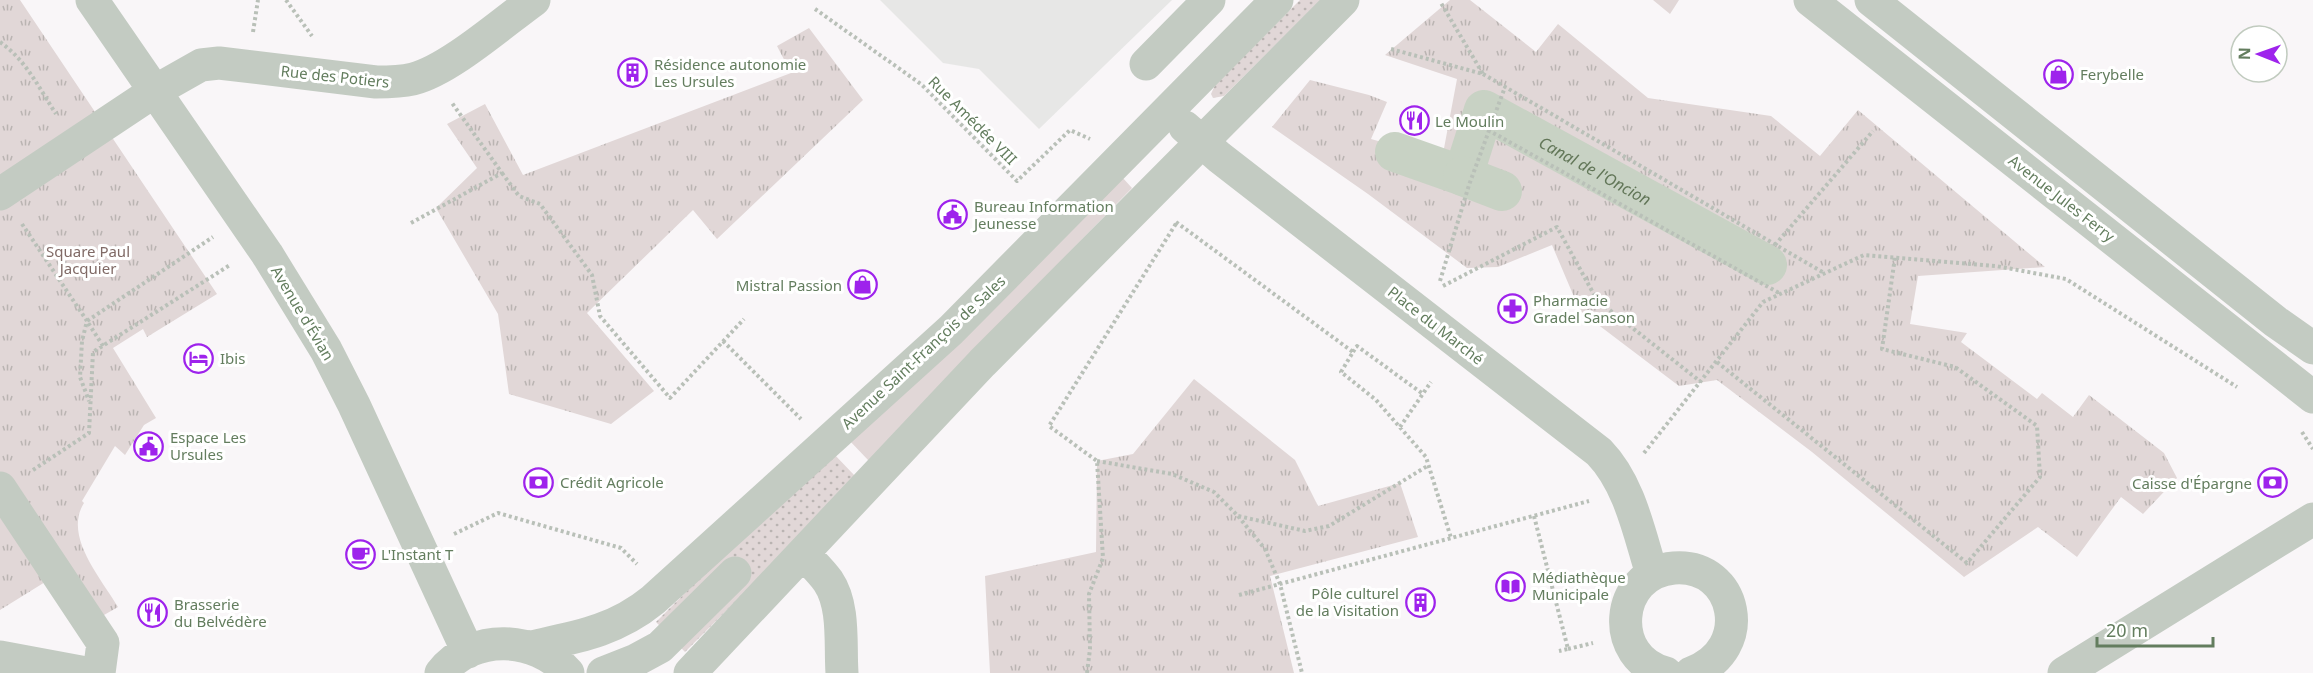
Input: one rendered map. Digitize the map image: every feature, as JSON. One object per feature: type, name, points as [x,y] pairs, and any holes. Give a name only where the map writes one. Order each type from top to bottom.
[{"type":"street","name":"Avenue d'Évian","points":[[92,0],[295,297],[331,359],[468,652]]},
{"type":"street","name":"Rue des Potiers","points":[[155,91],[193,69],[210,63],[376,82],[413,79],[430,73],[534,0]]},
{"type":"street","points":[[1146,64],[1209,0]]},
{"type":"street","name":"Avenue Saint-François de Sales","points":[[531,647],[605,630],[638,612],[663,591],[951,330],[1169,112],[1277,0]]},
{"type":"street","points":[[690,673],[982,363],[1342,0]]},
{"type":"street","name":"Avenue Jules Ferry","points":[[1810,0],[2313,397]]},
{"type":"street","points":[[1870,0],[2276,322],[2313,348]]},
{"type":"street","points":[[1,194],[155,91]]},
{"type":"street","name":"Place du Marché","points":[[1169,112],[1219,158],[1587,441],[1608,461],[1623,487],[1652,574]]},
{"type":"street","points":[[1998,147],[2021,120]]},
{"type":"street","points":[[1,489],[104,643],[99,673]]},
{"type":"street","points":[[2064,673],[2313,519]]},
{"type":"street","points":[[803,553],[828,581],[836,600],[842,673]]},
{"type":"street","points":[[1666,673],[1651,667],[1636,654],[1630,645],[1625,626],[1627,605],[1637,587],[1652,574],[1671,568],[1692,569],[1710,578],[1724,593],[1731,612],[1731,632],[1723,651],[1706,670]]},
{"type":"street","points":[[603,673],[636,660],[660,646],[735,573]]},
{"type":"street","points":[[441,673],[455,659],[468,652],[492,644],[505,643],[531,647],[552,658],[568,673]]},
{"type":"street","points":[[0,657],[86,673]]},
{"type":"path","points":[[1441,3],[1482,74]]},
{"type":"path","name":"Rue Amédée VIII","points":[[814,9],[921,84],[1017,181],[1070,130],[1096,142]]},
{"type":"path","points":[[0,42],[18,55],[75,145]]},
{"type":"path","points":[[1391,49],[1482,74],[1824,273]]},
{"type":"path","points":[[430,73],[519,196],[540,204],[567,240],[592,275],[600,316],[670,398],[744,319]]},
{"type":"path","points":[[1505,87],[1488,130],[1437,290],[1557,227],[1597,300],[1701,382]]},
{"type":"path","points":[[1488,130],[1780,294]]},
{"type":"path","points":[[1775,245],[1873,131]]},
{"type":"path","points":[[411,223],[502,173]]},
{"type":"path","points":[[1,194],[103,346]]},
{"type":"path","points":[[1170,215],[1176,223],[1353,352]]},
{"type":"path","points":[[1183,215],[1049,426],[1097,461],[1156,471],[1194,482],[1214,492],[1238,516],[1265,549],[1280,584],[1302,673]]},
{"type":"path","points":[[90,405],[80,377],[82,341],[87,321],[242,218]]},
{"type":"path","points":[[1,489],[89,433],[93,351],[261,246]]},
{"type":"path","points":[[1239,595],[1534,516],[1623,487],[1763,302],[1864,255],[1996,266],[2066,279],[2240,389]]},
{"type":"path","points":[[1717,362],[1967,563],[2040,477],[2037,426],[1955,367],[1882,349],[1895,257]]},
{"type":"path","points":[[723,341],[825,443]]},
{"type":"path","points":[[1423,394],[1357,346],[1341,372],[1376,400],[1426,457],[1451,538]]},
{"type":"path","points":[[1400,427],[1431,382]]},
{"type":"path","points":[[2298,427],[2313,449]]},
{"type":"path","points":[[1088,673],[1089,594],[1103,558],[1097,461]]},
{"type":"path","points":[[1238,516],[1305,531],[1329,526],[1429,465]]},
{"type":"path","points":[[447,537],[498,513],[621,548],[663,591]]},
{"type":"path","points":[[1534,516],[1568,649]]},
{"type":"path","points":[[1559,651],[1585,645]]},
{"type":"shaded area","points":[[880,0],[1172,0],[1039,129],[979,69],[943,63]]},
{"type":"green space","name":"Square Paul Jacquier","points":[[0,0],[20,0],[217,294],[147,337],[143,329],[113,348],[156,418],[144,425],[125,455],[115,446],[82,501],[84,503],[79,516],[78,529],[81,543],[94,570],[118,607],[90,623],[58,574],[0,610]]},
{"type":"green space","points":[[1300,0],[1321,0],[1224,96],[1213,98],[1211,94],[1215,85]]},
{"type":"green space","points":[[1450,0],[1470,0],[1536,52],[1558,24],[1648,98],[1771,116],[1820,156],[1858,110],[2045,267],[1918,276],[1910,324],[1967,333],[1961,342],[2037,399],[2042,393],[2073,417],[2089,395],[2164,453],[2177,478],[2143,514],[2121,497],[2077,557],[2038,527],[1964,577],[1812,452],[1717,380],[1679,386],[1580,311],[1552,245],[1498,267],[1467,268],[1368,194],[1272,127],[1310,80],[1387,102],[1371,139],[1442,159],[1457,79],[1385,55]]},
{"type":"green space","points":[[1653,0],[1679,0],[1670,14]]},
{"type":"green space","points":[[809,28],[863,100],[717,239],[693,210],[587,313],[654,391],[611,424],[509,394],[498,314],[436,208],[477,168],[447,124],[485,104],[523,175],[791,73],[777,46]]},
{"type":"green space","points":[[1122,177],[1132,188],[869,461],[848,439]]},
{"type":"green space","points":[[1194,379],[1295,460],[1318,506],[1400,483],[1418,537],[1270,576],[1294,673],[990,673],[985,576],[1096,552],[1097,461],[1133,454]]},
{"type":"green space","points":[[833,453],[855,476],[773,564],[685,652],[656,622],[744,534]]},
{"type":"waterway","name":"Canal de l'Oncion","points":[[1395,152],[1463,176],[1484,110],[1767,265]]},
{"type":"waterway","name":"Canal de l'Oncion","points":[[1463,176],[1502,191]]},
{"type":"place","name":"Résidence autonomie Les Ursules","points":[[633,73]]},
{"type":"place","name":"Ferybelle","points":[[2059,74]]},
{"type":"place","name":"Le Moulin","points":[[1414,121]]},
{"type":"place","name":"Bureau Information Jeunesse","points":[[953,215]]},
{"type":"place","name":"Mistral Passion","points":[[863,285]]},
{"type":"place","name":"Pharmacie Gradel Sanson","points":[[1512,309]]},
{"type":"place","name":"Ibis","points":[[199,358]]},
{"type":"place","name":"Espace Les Ursules","points":[[149,446]]},
{"type":"place","name":"Crédit Agricole","points":[[539,482]]},
{"type":"place","name":"Caisse d'Épargne","points":[[2273,483]]},
{"type":"place","name":"L'Instant T","points":[[360,554]]},
{"type":"place","name":"Médiathèque Municipale","points":[[1511,586]]},
{"type":"place","name":"Pôle culturel de la Visitation","points":[[1420,602]]},
{"type":"place","name":"Brasserie du Belvédère","points":[[153,613]]}]
